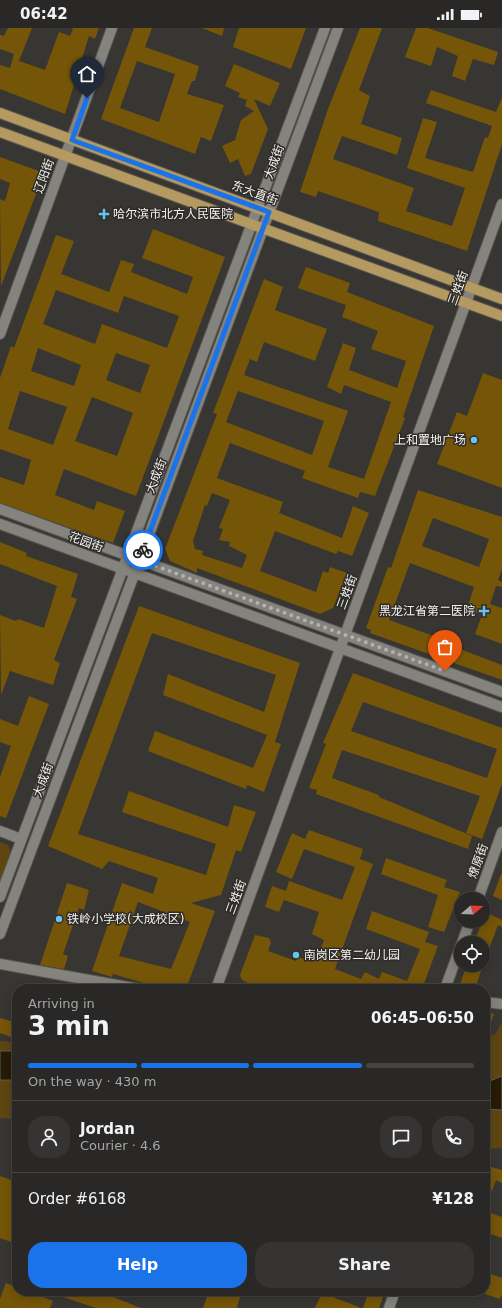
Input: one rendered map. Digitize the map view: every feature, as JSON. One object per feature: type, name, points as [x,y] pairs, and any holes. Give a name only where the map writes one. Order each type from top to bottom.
[{"type":"main road","name":"辽阳街","points":[[0,334],[112,28]]},
{"type":"main road","name":"大成街","points":[[0,896],[326,28]]},
{"type":"main road","name":"大成街","points":[[0,934],[338,28]]},
{"type":"main road","name":"东大直街","points":[[0,113],[502,298]]},
{"type":"main road","points":[[0,132],[252,226],[502,316]]},
{"type":"main road","name":"三姓街","points":[[218,984],[467,304],[502,204]]},
{"type":"main road","name":"花园街","points":[[0,509],[502,692]]},
{"type":"main road","name":"花园街","points":[[0,524],[502,707]]},
{"type":"main road","points":[[0,831],[21,839]]},
{"type":"main road","name":"燎原街","points":[[481,892],[502,832]]},
{"type":"main road","points":[[0,964],[111,984]]},
{"type":"main road","points":[[447,984],[454,964]]},
{"type":"main road","points":[[490,1003],[502,1004]]},
{"type":"main road","points":[[389,1308],[393,1296]]},
{"type":"shaded area","points":[[0,842],[8,845],[12,856],[0,888]]},
{"type":"shaded area","points":[[502,1022],[502,1148],[490,1149],[490,1034],[495,1035]]},
{"type":"shaded area","points":[[0,1041],[12,1041],[12,1119],[0,1118]]},
{"type":"shaded area","points":[[0,1051],[12,1051],[12,1080],[0,1080]]},
{"type":"shaded area","points":[[502,1076],[502,1110],[490,1109],[490,1081]]},
{"type":"building","points":[[8,28],[32,28],[19,61],[45,70],[59,32],[70,36],[73,29],[70,28],[99,28],[95,39],[89,36],[65,114],[0,89],[0,65],[10,68],[14,54],[0,49],[0,35],[4,36]]},
{"type":"building","points":[[134,28],[152,28],[145,47],[199,66],[195,81],[192,81],[187,94],[224,105],[211,141],[201,137],[195,154],[101,119]],"holes":[[[137,61],[175,74],[159,122],[120,108]]]},
{"type":"building","points":[[202,28],[224,28],[222,36]]},
{"type":"building","points":[[239,28],[306,28],[291,69],[233,47]]},
{"type":"building","points":[[360,28],[382,28],[359,90],[370,96],[361,124],[402,138],[397,155],[342,136],[333,159],[414,188],[406,211],[452,226],[465,188],[407,168],[423,118],[437,122],[425,158],[473,172],[485,137],[488,138],[492,126],[426,103],[431,90],[496,112],[502,98],[502,144],[467,251],[378,221],[379,212],[318,191],[316,197],[300,192],[328,109]]},
{"type":"building","points":[[416,28],[428,28],[498,52],[494,65],[473,59],[465,81],[452,76],[458,56],[437,47],[431,66],[405,57]]},
{"type":"building","points":[[234,64],[280,83],[270,106],[254,99],[268,129],[251,174],[245,176],[238,159],[230,163],[222,146],[235,140],[241,120],[254,111],[245,106],[247,100],[238,97],[240,93],[225,86]]},
{"type":"building","points":[[0,157],[44,173],[1,286],[0,199],[5,201],[10,183],[0,179]]},
{"type":"building","points":[[153,229],[225,257],[136,496],[64,469],[55,495],[94,510],[97,501],[125,511],[113,543],[0,503],[0,477],[24,485],[31,460],[0,449],[0,378],[11,346],[14,348],[56,235],[74,241],[61,274],[109,292],[121,260],[134,264],[131,272],[187,294],[193,277],[142,258]],"holes":[[[56,290],[118,313],[124,296],[179,316],[167,348],[102,324],[95,344],[43,324]],[[38,348],[81,365],[74,386],[31,371]],[[116,353],[150,365],[140,393],[106,380]],[[20,391],[67,407],[53,445],[8,429]],[[92,397],[133,413],[117,456],[75,441]]]},
{"type":"building","points":[[306,267],[350,283],[347,292],[434,326],[403,417],[405,418],[375,496],[360,492],[358,498],[302,478],[305,471],[230,443],[217,478],[283,502],[279,513],[342,538],[353,506],[369,513],[352,556],[338,551],[336,554],[275,531],[260,571],[316,592],[323,571],[328,573],[330,567],[347,573],[333,608],[320,614],[197,568],[197,573],[170,561],[165,549],[217,414],[213,413],[264,279],[283,287],[275,310],[327,329],[315,361],[264,342],[257,362],[250,359],[244,375],[348,411],[328,467],[364,479],[391,402],[344,385],[341,394],[327,387],[343,343],[356,348],[349,370],[397,388],[406,361],[371,349],[378,331],[342,317],[346,305],[298,288]],"holes":[[[238,391],[324,421],[312,455],[226,422]],[[212,493],[230,500],[219,528],[223,529],[219,540],[230,542],[229,546],[247,555],[242,568],[202,555],[203,551],[195,549],[193,541],[205,505],[207,506]]]},
{"type":"building","name":"上和置地广场","points":[[483,373],[502,380],[502,488],[437,464],[457,412],[467,416]]},
{"type":"building","points":[[418,490],[502,517],[502,569],[498,580],[502,582],[502,587],[496,586],[490,604],[502,608],[502,644],[475,634],[482,615],[467,609],[474,587],[410,563],[389,620],[445,640],[444,643],[502,665],[502,680],[370,633],[371,630],[366,628],[388,567],[391,568]],"holes":[[[433,518],[489,539],[479,567],[422,546]]]},
{"type":"building","points":[[0,542],[27,553],[26,556],[78,574],[71,597],[77,599],[54,660],[60,663],[53,685],[10,671],[1,695],[0,615],[16,621],[18,619],[44,628],[57,586],[0,564]]},
{"type":"building","points":[[139,606],[300,663],[275,742],[281,744],[264,792],[247,785],[246,789],[148,751],[155,731],[253,768],[267,735],[163,695],[168,674],[264,712],[276,675],[152,633],[78,834],[206,875],[216,844],[122,812],[129,791],[228,827],[234,805],[256,812],[241,852],[236,850],[221,895],[191,903],[215,911],[188,984],[147,984],[113,974],[112,977],[92,971],[122,883],[153,894],[158,878],[109,861],[102,869],[48,846]],"holes":[[[138,902],[190,922],[171,969],[119,956]]]},
{"type":"building","points":[[353,673],[502,728],[502,784],[482,839],[466,833],[480,796],[342,750],[332,778],[379,795],[379,797],[472,836],[468,849],[316,794],[317,790],[309,788],[326,744],[323,743]],"holes":[[[363,702],[497,749],[487,778],[351,731]]]},
{"type":"building","points":[[29,696],[49,704],[6,818],[0,816],[0,777],[11,746],[0,742],[0,719],[18,726]]},
{"type":"building","points":[[309,830],[363,849],[360,859],[373,864],[335,969],[361,979],[365,972],[379,979],[382,972],[407,981],[420,949],[366,929],[372,911],[429,932],[425,942],[438,946],[424,984],[249,984],[242,980],[240,975],[255,935],[269,938],[271,943],[268,951],[296,961],[297,957],[314,961],[315,955],[318,956],[324,940],[312,934],[319,912],[284,900],[279,912],[265,907],[272,886],[286,891],[289,881],[342,900],[355,867],[304,849],[292,879],[276,872],[292,833],[305,839]]},
{"type":"building","points":[[386,858],[447,880],[444,887],[460,892],[454,892],[454,907],[444,932],[428,927],[438,895],[381,874]]},
{"type":"building","points":[[502,874],[502,900],[493,896]]},
{"type":"building","points":[[67,883],[89,890],[84,910],[79,908],[63,954],[68,956],[64,969],[40,965]]},
{"type":"building","points":[[490,914],[502,920],[502,927],[498,925],[490,946],[490,936],[476,936],[479,928],[490,928]]},
{"type":"building","points":[[464,972],[481,972],[477,984],[460,984]]},
{"type":"building","points":[[490,1013],[494,1014],[490,1026]]},
{"type":"building","points":[[0,1018],[12,1022],[12,1037],[0,1033]]},
{"type":"building","points":[[490,1166],[502,1170],[502,1183],[496,1180],[492,1191],[490,1190]]},
{"type":"building","points":[[0,1176],[12,1180],[12,1242],[0,1238]]},
{"type":"building","points":[[490,1213],[502,1217],[502,1238],[490,1234]]},
{"type":"building","points":[[490,1274],[502,1278],[502,1294],[500,1299],[490,1296]]},
{"type":"building","points":[[6,1283],[12,1285],[12,1296],[40,1296],[53,1301],[50,1308],[0,1308],[0,1299]]},
{"type":"building","points":[[111,1296],[141,1308],[96,1308],[63,1297]]},
{"type":"building","points":[[207,1296],[240,1297],[237,1308],[203,1308]]},
{"type":"building","points":[[321,1296],[330,1296],[359,1307],[359,1308],[315,1308]]},
{"type":"building","points":[[367,1296],[383,1296],[379,1308],[363,1308]]},
{"type":"way so far","points":[[143,550],[139,560],[445,671]]},
{"type":"place","name":"哈尔滨市北方人民医院","points":[[104,214]]},
{"type":"place","name":"上和置地广场","points":[[474,440]]},
{"type":"place","name":"黑龙江省第二医院","points":[[484,611]]},
{"type":"place","name":"铁岭小学校(大成校区)","points":[[59,919]]},
{"type":"place","name":"南岗区第二幼儿园","points":[[296,955]]},
{"type":"route","points":[[87,98],[72,140],[269,212],[143,550]]}]
